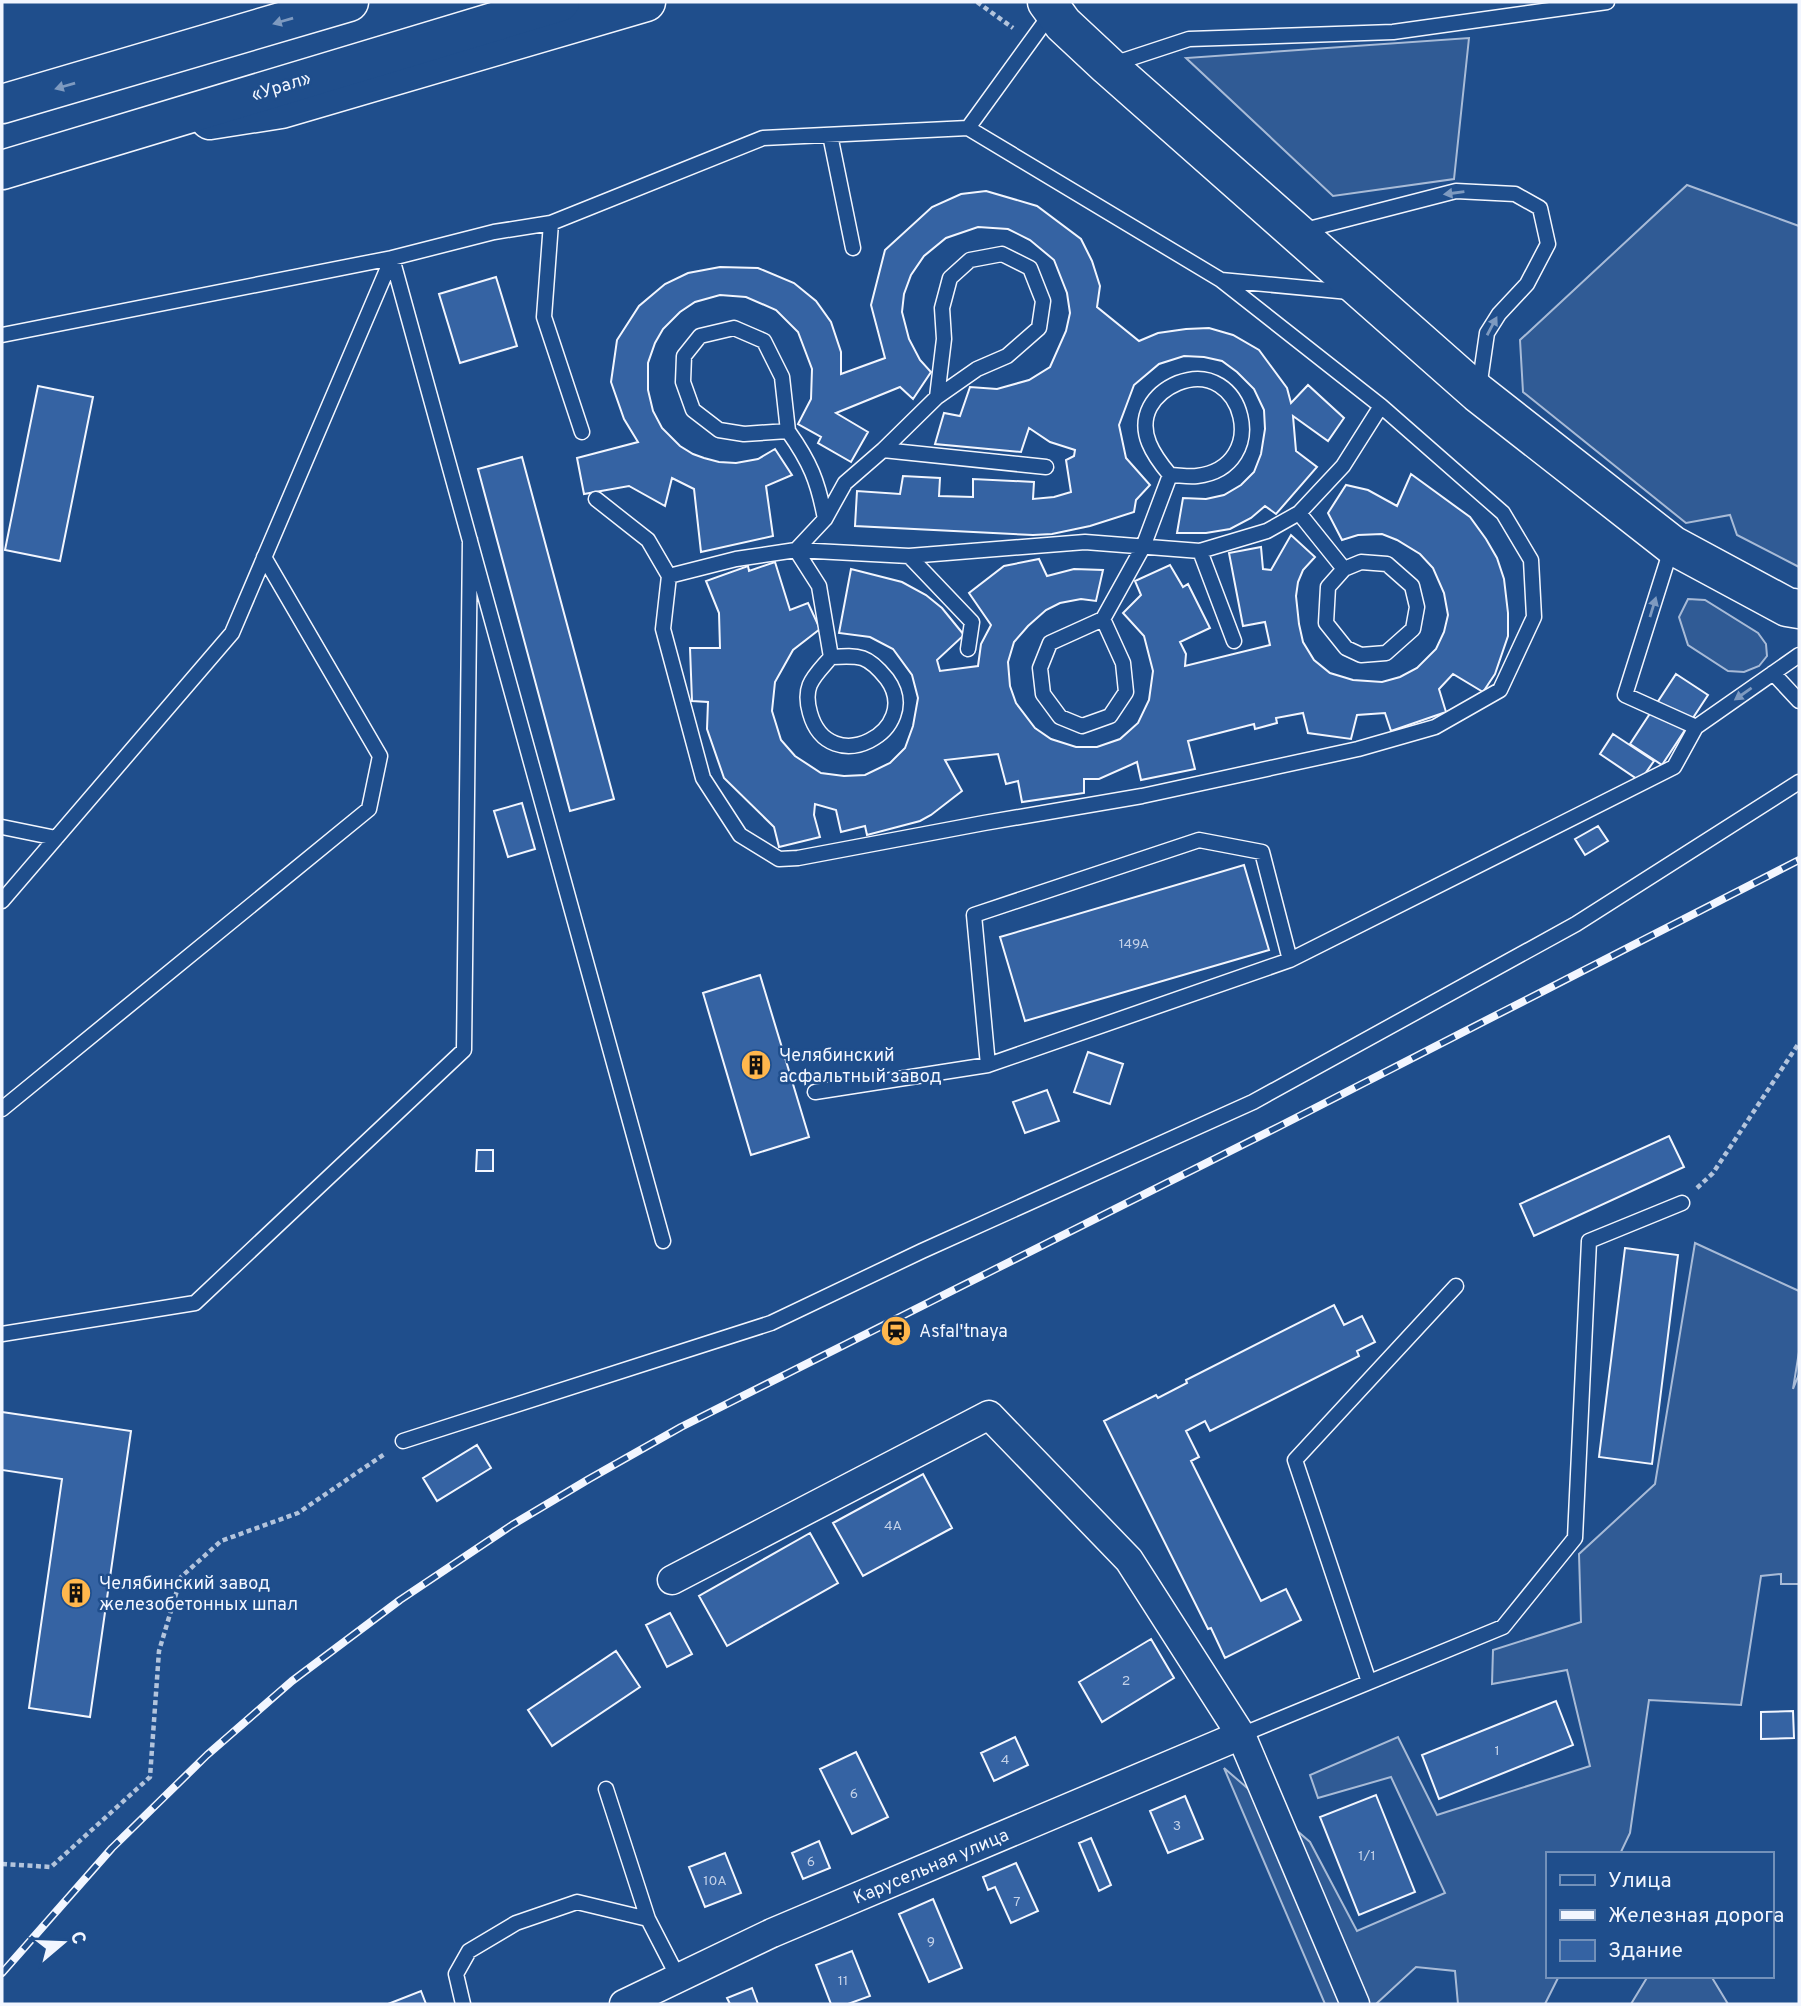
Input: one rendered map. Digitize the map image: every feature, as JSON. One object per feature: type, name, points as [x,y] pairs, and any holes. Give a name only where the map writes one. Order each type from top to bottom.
[{"type":"street","points":[[2,104],[349,2]]},
{"type":"street","name":"«Урал»","points":[[2,170],[560,2]]},
{"type":"street","points":[[131,132],[281,109],[646,2]]},
{"type":"street","points":[[1039,16],[1108,66],[1478,393],[1672,545],[1787,607],[1799,609]]},
{"type":"street","points":[[672,1580],[989,1415],[1129,1560],[1241,1735],[1355,2004]]},
{"type":"street","name":"Карусельная улица","points":[[624,2004],[772,1933],[1241,1735]]},
{"type":"lane","points":[[1108,66],[1189,39],[1393,32],[1607,2]]},
{"type":"lane","points":[[968,128],[1039,16]]},
{"type":"lane","points":[[2,335],[392,258],[494,232],[551,223],[763,138],[968,128],[1221,280],[1381,406],[1503,513],[1531,560],[1534,618],[1500,690],[1435,727],[1358,749],[1142,796],[798,859],[779,859],[740,835],[703,778],[663,629],[669,576],[648,540],[596,499]]},
{"type":"lane","points":[[830,135],[852,248]]},
{"type":"lane","points":[[1295,233],[1456,191],[1515,194],[1539,208],[1548,244],[1527,284],[1499,314],[1487,333],[1478,393]]},
{"type":"lane","points":[[551,223],[544,317],[582,432]]},
{"type":"lane","points":[[796,550],[825,519],[845,483],[937,397],[977,369],[1007,356],[1039,328],[1043,301],[1030,268],[1002,254],[970,260],[950,278],[942,308],[944,339],[937,397]]},
{"type":"lane","points":[[392,258],[663,1241]]},
{"type":"lane","points":[[2,901],[232,633],[392,258]]},
{"type":"lane","points":[[1221,280],[1364,293]]},
{"type":"lane","points":[[788,431],[744,434],[719,430],[692,410],[683,382],[684,356],[700,336],[734,328],[764,341],[782,377],[788,431],[805,456],[819,486],[825,519]]},
{"type":"lane","points":[[1191,378],[1218,383],[1237,403],[1243,426],[1239,450],[1221,467],[1198,476],[1170,475],[1155,457],[1144,430],[1150,408],[1165,388],[1191,378]]},
{"type":"lane","points":[[669,576],[736,559],[796,550],[909,556],[1085,542],[1200,551],[1267,531],[1299,513],[1343,466],[1381,406]]},
{"type":"lane","points":[[883,450],[1046,467]]},
{"type":"lane","points":[[1102,620],[1123,663],[1126,692],[1110,716],[1083,726],[1060,717],[1044,694],[1040,668],[1050,643],[1102,620],[1143,547],[1170,475]]},
{"type":"lane","points":[[1299,513],[1344,569]]},
{"type":"lane","points":[[2,1334],[195,1304],[464,1050],[470,540]]},
{"type":"lane","points":[[1672,545],[1625,695],[1696,727]]},
{"type":"lane","points":[[796,550],[819,586],[831,657]]},
{"type":"lane","points":[[1200,551],[1234,641]]},
{"type":"lane","points":[[909,556],[972,622],[968,649]]},
{"type":"lane","points":[[2,1108],[369,809],[380,756],[264,557]]},
{"type":"lane","points":[[1361,562],[1387,564],[1412,586],[1418,607],[1413,629],[1386,653],[1361,655],[1346,648],[1326,624],[1328,587],[1344,569],[1361,562]]},
{"type":"lane","points":[[858,655],[877,666],[891,685],[895,705],[889,727],[873,740],[845,746],[827,742],[814,727],[807,701],[809,682],[831,657],[858,655]]},
{"type":"lane","points":[[815,1092],[988,1065],[1290,960],[1674,767],[1696,727],[1799,655]]},
{"type":"lane","points":[[1773,673],[1799,701]]},
{"type":"lane","points":[[403,1441],[771,1323],[922,1251],[1253,1102],[1576,924],[1799,782]]},
{"type":"lane","points":[[2,827],[56,838]]},
{"type":"lane","points":[[988,1065],[974,915],[1199,840],[1262,852],[1290,960]]},
{"type":"lane","points":[[1241,1735],[1503,1627],[1575,1538],[1589,1241],[1682,1203]]},
{"type":"lane","points":[[1368,1682],[1296,1460],[1456,1286]]},
{"type":"lane","points":[[606,1789],[648,1919],[679,1979]]},
{"type":"lane","points":[[463,2004],[456,1974],[469,1951],[516,1923],[577,1902],[648,1919]]},
{"type":"path","points":[[977,2],[1039,16]]},
{"type":"path","points":[[1682,1203],[1713,1173],[1799,1043]]},
{"type":"path","points":[[2,1864],[51,1867],[150,1777],[159,1651],[181,1577],[220,1541],[298,1513],[403,1441]]},
{"type":"shaded area","points":[[1469,38],[1454,179],[1333,196],[1186,58]]},
{"type":"shaded area","points":[[1687,185],[1799,226],[1799,567],[1737,535],[1730,515],[1686,523],[1523,392],[1520,340]]},
{"type":"shaded area","points":[[1688,599],[1705,600],[1758,633],[1766,644],[1767,656],[1759,666],[1744,672],[1728,671],[1688,645],[1679,617]]},
{"type":"shaded area","points":[[1695,1243],[1799,1291],[1799,1352],[1793,1389],[1799,1374],[1799,1584],[1781,1584],[1781,1574],[1761,1576],[1741,1705],[1649,1700],[1630,1833],[1621,1852],[1546,1852],[1546,1978],[1558,1978],[1545,2004],[1458,2004],[1455,1971],[1416,1967],[1376,2004],[1325,2004],[1224,1768],[1310,1842],[1357,1931],[1445,1893],[1391,1777],[1318,1798],[1310,1775],[1398,1737],[1437,1815],[1590,1766],[1567,1670],[1492,1684],[1493,1650],[1581,1622],[1579,1554],[1655,1484]]},
{"type":"shaded area","points":[[1647,1978],[1712,1978],[1728,2004],[1631,2004]]},
{"type":"building","points":[[986,191],[1037,206],[1081,239],[1100,286],[1097,307],[1139,341],[1158,333],[1186,329],[1209,328],[1233,335],[1259,350],[1287,388],[1291,403],[1308,385],[1344,418],[1328,441],[1293,416],[1296,451],[1317,467],[1276,514],[1265,506],[1251,518],[1230,529],[1206,533],[1177,533],[1183,498],[1206,499],[1224,495],[1241,485],[1254,472],[1261,454],[1265,429],[1264,410],[1254,389],[1237,372],[1222,361],[1184,356],[1159,364],[1134,385],[1119,425],[1126,458],[1150,485],[1136,500],[1134,512],[1090,526],[1033,535],[855,526],[857,491],[900,494],[903,476],[940,478],[939,496],[973,497],[973,479],[1034,482],[1033,499],[1071,492],[1066,460],[1074,456],[1075,450],[1050,442],[1029,428],[1021,452],[935,444],[944,413],[960,416],[970,387],[997,389],[1029,380],[1050,367],[1066,331],[1070,313],[1067,293],[1054,260],[1030,240],[1008,229],[978,227],[946,238],[924,256],[911,275],[904,294],[902,312],[909,339],[920,360],[931,372],[913,399],[900,387],[836,413],[868,432],[851,462],[818,443],[821,437],[798,424],[811,399],[812,369],[798,332],[776,310],[746,297],[720,295],[695,302],[663,329],[648,363],[648,390],[653,411],[662,428],[680,446],[693,454],[719,462],[736,463],[758,459],[775,449],[792,475],[766,486],[773,536],[701,552],[694,489],[672,478],[665,506],[629,486],[584,494],[577,458],[638,442],[624,419],[611,382],[617,340],[639,306],[665,284],[688,273],[720,267],[758,268],[794,283],[816,301],[831,322],[841,352],[841,374],[885,358],[871,305],[885,250],[932,207],[961,194]]},
{"type":"building","points":[[496,277],[517,346],[460,363],[439,294]]},
{"type":"building","points":[[38,386],[93,397],[60,561],[5,550]]},
{"type":"building","points":[[522,457],[614,799],[570,811],[478,469]]},
{"type":"building","points":[[1411,474],[1470,517],[1486,539],[1497,558],[1504,579],[1508,636],[1495,674],[1483,692],[1453,674],[1439,689],[1446,712],[1391,731],[1385,713],[1357,715],[1351,739],[1308,733],[1303,713],[1276,718],[1277,723],[1255,729],[1254,724],[1188,741],[1195,769],[1141,780],[1137,762],[1099,779],[1084,779],[1084,793],[1022,802],[1018,781],[1006,784],[998,754],[945,760],[962,791],[920,821],[867,835],[865,826],[841,832],[836,810],[815,804],[814,815],[820,837],[779,847],[774,827],[724,778],[707,729],[708,702],[692,701],[690,648],[720,648],[719,613],[706,581],[748,566],[749,571],[775,562],[790,610],[808,603],[820,629],[793,650],[775,682],[772,711],[781,740],[795,756],[821,773],[865,775],[890,763],[905,748],[913,726],[918,698],[912,675],[893,649],[870,637],[839,633],[851,569],[902,582],[926,595],[942,608],[964,635],[937,660],[940,671],[978,666],[981,644],[991,625],[969,593],[1004,566],[1039,559],[1047,576],[1074,569],[1103,570],[1096,601],[1081,599],[1060,603],[1046,610],[1014,642],[1008,662],[1010,686],[1016,703],[1035,728],[1051,739],[1076,747],[1097,747],[1120,739],[1138,723],[1149,700],[1153,671],[1144,636],[1123,613],[1141,595],[1135,581],[1170,565],[1183,587],[1188,584],[1210,628],[1180,642],[1186,654],[1185,666],[1270,645],[1265,622],[1243,626],[1229,553],[1261,547],[1263,569],[1271,570],[1291,535],[1315,557],[1303,570],[1296,596],[1303,642],[1314,660],[1330,673],[1353,680],[1382,682],[1400,677],[1417,668],[1436,649],[1448,615],[1444,593],[1433,568],[1420,554],[1382,534],[1358,535],[1342,540],[1328,513],[1346,485],[1368,490],[1397,506]]},
{"type":"building","points":[[1676,674],[1708,695],[1662,765],[1630,744]]},
{"type":"building","points":[[1613,734],[1654,761],[1640,781],[1600,754]]},
{"type":"building","points":[[522,803],[535,849],[508,857],[494,811]]},
{"type":"building","points":[[1598,826],[1608,841],[1585,855],[1575,839]]},
{"type":"building","points":[[1244,865],[1269,950],[1025,1021],[1000,937]]},
{"type":"building","name":"Челябинский асфальтный завод","points":[[760,975],[809,1137],[751,1155],[703,993]]},
{"type":"building","points":[[1088,1052],[1123,1064],[1110,1104],[1074,1092]]},
{"type":"building","points":[[1047,1090],[1059,1121],[1025,1133],[1013,1102]]},
{"type":"building","points":[[1669,1136],[1684,1167],[1534,1236],[1520,1204]]},
{"type":"building","points":[[477,1150],[493,1150],[493,1171],[476,1171]]},
{"type":"building","points":[[1625,1248],[1678,1255],[1652,1464],[1599,1457]]},
{"type":"building","points":[[1334,1305],[1344,1325],[1362,1316],[1375,1342],[1357,1351],[1359,1356],[1210,1431],[1205,1421],[1186,1431],[1199,1457],[1191,1461],[1261,1601],[1286,1589],[1301,1620],[1225,1658],[1104,1421],[1156,1395],[1158,1398],[1187,1383],[1186,1380]]},
{"type":"building","name":"Челябинский завод железобетонных шпал","points":[[2,1412],[131,1431],[90,1717],[29,1708],[62,1479],[2,1470]]},
{"type":"building","points":[[477,1445],[491,1468],[437,1501],[423,1478]]},
{"type":"building","points":[[923,1474],[952,1528],[863,1576],[833,1523]]},
{"type":"building","points":[[810,1533],[838,1583],[727,1646],[699,1596]]},
{"type":"building","points":[[670,1613],[692,1654],[667,1667],[646,1625]]},
{"type":"building","points":[[1151,1639],[1174,1678],[1102,1722],[1079,1682]]},
{"type":"building","points":[[616,1651],[640,1687],[552,1746],[528,1710]]},
{"type":"building","points":[[1556,1701],[1573,1745],[1439,1799],[1422,1755]]},
{"type":"building","points":[[1793,1711],[1794,1738],[1761,1739],[1761,1712]]},
{"type":"building","points":[[1015,1737],[1028,1765],[994,1781],[981,1753]]},
{"type":"building","points":[[856,1752],[888,1817],[852,1834],[820,1769]]},
{"type":"building","points":[[1376,1795],[1415,1892],[1359,1915],[1320,1817]]},
{"type":"building","points":[[1185,1796],[1203,1839],[1168,1853],[1150,1811]]},
{"type":"building","points":[[1091,1838],[1111,1885],[1099,1891],[1079,1843]]},
{"type":"building","points":[[819,1841],[830,1868],[803,1879],[792,1853]]},
{"type":"building","points":[[725,1853],[741,1893],[705,1907],[689,1867]]},
{"type":"building","points":[[1016,1863],[1038,1911],[1011,1923],[995,1887],[988,1890],[983,1877]]},
{"type":"building","points":[[933,1899],[962,1968],[929,1982],[899,1914]]},
{"type":"building","points":[[852,1951],[870,1996],[848,2004],[831,2004],[816,1965]]},
{"type":"building","points":[[752,1988],[758,2004],[730,2004],[727,1998]]},
{"type":"building","points":[[421,1991],[426,2004],[388,2004]]},
{"type":"railway","points":[[2,1973],[112,1848],[207,1755],[292,1681],[400,1600],[512,1525],[681,1427],[1280,1126],[1799,860]]},
{"type":"place","name":"Челябинский асфальтный завод","points":[[756,1065]]},
{"type":"place","name":"Asfal'tnaya","points":[[896,1331]]},
{"type":"place","name":"Челябинский завод железобетонных шпал","points":[[76,1593]]}]
